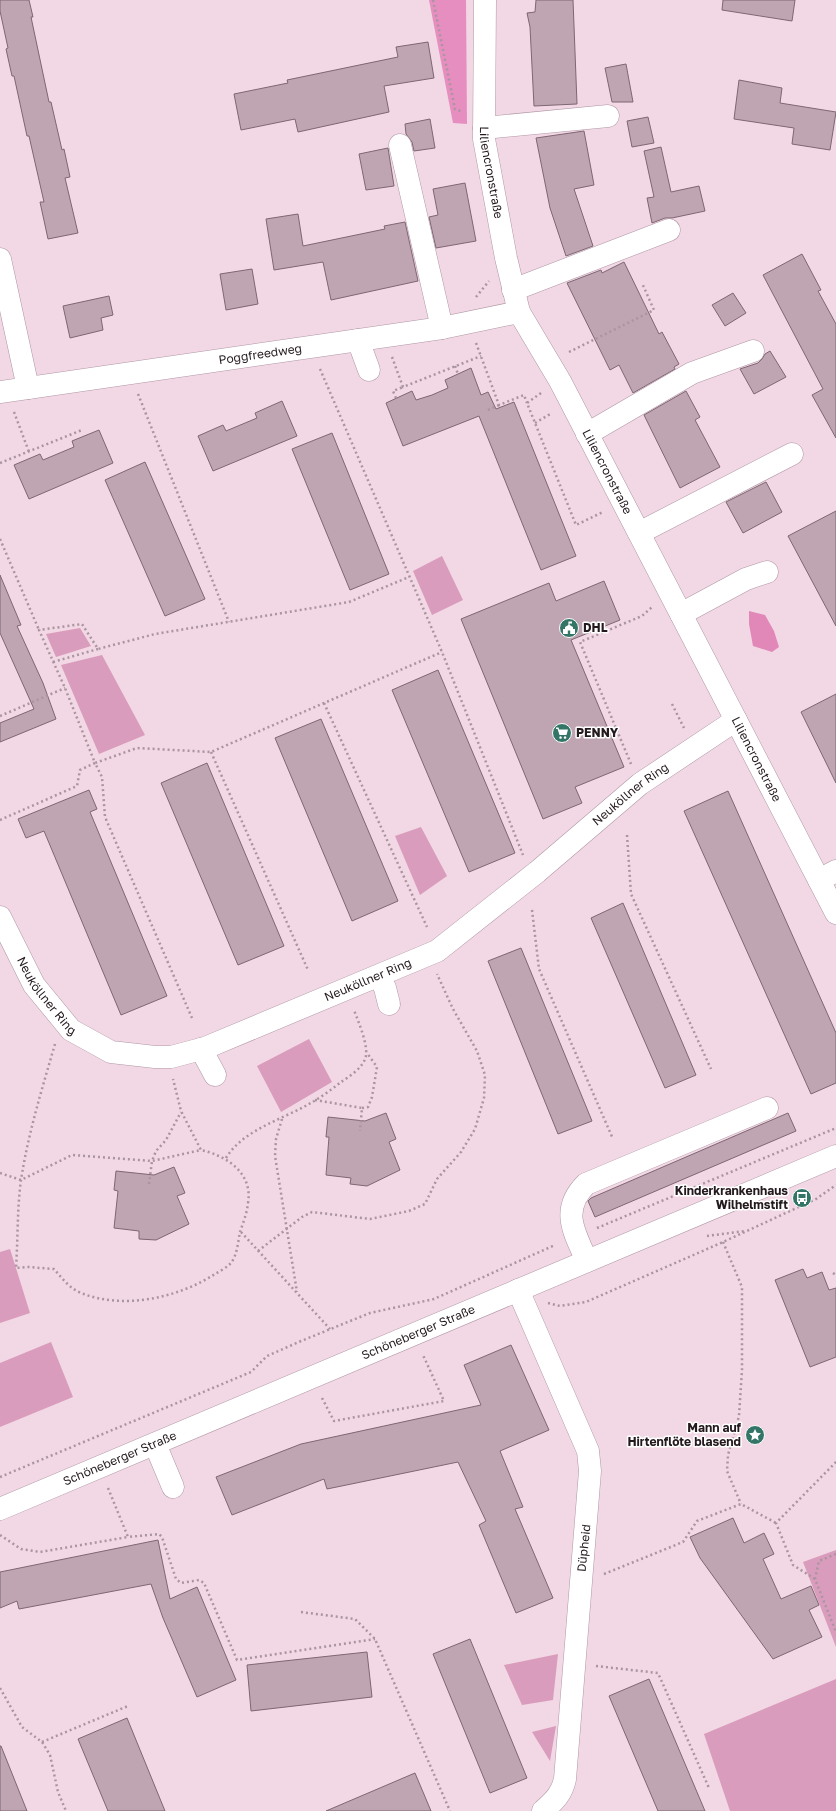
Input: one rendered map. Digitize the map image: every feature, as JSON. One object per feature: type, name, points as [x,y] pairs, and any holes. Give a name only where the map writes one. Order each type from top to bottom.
[{"type":"street","name":"Liliencronstraße","points":[[485,0],[484,139],[506,258],[516,302],[560,381],[736,720],[828,876],[836,913]]},
{"type":"street","points":[[484,124],[608,116]]},
{"type":"street","points":[[400,145],[454,326]]},
{"type":"street","points":[[516,302],[669,230]]},
{"type":"street","points":[[0,259],[28,388]]},
{"type":"street","points":[[516,302],[557,288]]},
{"type":"street","name":"Poggfreedweg","points":[[3,392],[454,326],[516,302]]},
{"type":"street","points":[[358,340],[369,370]]},
{"type":"street","points":[[587,434],[692,373],[753,352]]},
{"type":"street","points":[[639,533],[792,454]]},
{"type":"street","points":[[681,614],[746,579],[767,572]]},
{"type":"street","name":"Neuköllner Ring","points":[[0,917],[34,985],[71,1030],[111,1052],[155,1057],[171,1057],[201,1049],[437,951],[537,872],[640,784],[736,720]]},
{"type":"street","points":[[379,976],[385,988],[389,1004]]},
{"type":"street","points":[[201,1049],[214,1074]]},
{"type":"street","points":[[587,1261],[572,1227],[571,1220],[573,1199],[586,1184],[767,1108]]},
{"type":"street","name":"Schöneberger Straße","points":[[0,1509],[836,1156]]},
{"type":"street","name":"Düpheid","points":[[518,1290],[588,1451],[590,1471],[573,1663],[565,1779],[563,1789],[549,1809]]},
{"type":"street","points":[[155,1444],[173,1487]]},
{"type":"path","points":[[433,0],[455,109],[484,124]]},
{"type":"path","points":[[499,405],[481,356],[454,326],[506,258]]},
{"type":"path","points":[[549,362],[654,310],[642,283]]},
{"type":"path","points":[[385,336],[403,387]]},
{"type":"path","points":[[310,347],[442,652],[525,859]]},
{"type":"path","points":[[396,398],[394,391],[481,356]]},
{"type":"path","points":[[455,366],[458,374]]},
{"type":"path","points":[[130,373],[229,622]]},
{"type":"path","points":[[526,403],[560,381]]},
{"type":"path","points":[[3,392],[29,452]]},
{"type":"path","points":[[488,410],[524,395],[576,525],[623,504]]},
{"type":"path","points":[[0,463],[82,430]]},
{"type":"path","points":[[0,539],[102,777],[105,817],[192,1018]]},
{"type":"path","points":[[53,662],[155,634],[349,602],[409,577]]},
{"type":"path","points":[[634,770],[580,642],[642,616],[670,593]]},
{"type":"path","points":[[39,630],[82,624],[98,649]]},
{"type":"path","points":[[0,820],[77,786],[80,770],[95,763],[137,748],[210,752],[442,652]]},
{"type":"path","points":[[0,716],[65,688]]},
{"type":"path","points":[[324,703],[426,927]]},
{"type":"path","points":[[672,704],[687,734]]},
{"type":"path","points":[[210,752],[308,970]]},
{"type":"path","points":[[627,835],[631,894],[711,1069]]},
{"type":"path","points":[[532,910],[539,969],[613,1139]]},
{"type":"path","points":[[258,1251],[302,1216],[312,1212],[370,1219],[409,1211],[424,1204],[437,1179],[461,1152],[475,1129],[484,1098],[485,1074],[477,1051],[453,1009],[436,971]]},
{"type":"path","points":[[315,1100],[362,1108],[368,1107],[372,1096],[377,1068],[367,1052],[360,1025],[353,1008]]},
{"type":"path","points":[[0,1173],[21,1180],[72,1155],[152,1161],[201,1150],[213,1152],[226,1158],[238,1168],[245,1178],[248,1188],[248,1203],[237,1249],[231,1264],[207,1280],[163,1297],[123,1301],[102,1299],[80,1293],[66,1284],[54,1269],[28,1267],[16,1268],[18,1243],[17,1221],[21,1180],[30,1135],[57,1036]]},
{"type":"path","points":[[226,1158],[233,1147],[245,1138],[315,1100],[351,1075],[365,1060],[367,1052]]},
{"type":"path","points":[[173,1077],[181,1111],[201,1150]]},
{"type":"path","points":[[360,1131],[362,1108]]},
{"type":"path","points":[[149,1184],[152,1161],[156,1151],[166,1140],[181,1111]]},
{"type":"path","points":[[282,1118],[276,1139],[275,1156],[297,1292]]},
{"type":"path","points":[[0,1477],[251,1372],[267,1356],[330,1329],[370,1314],[434,1299],[576,1237],[836,1128]]},
{"type":"path","points":[[547,1303],[560,1306],[586,1302],[723,1242],[816,1199],[836,1185]]},
{"type":"path","points":[[241,1232],[330,1329]]},
{"type":"path","points":[[723,1242],[742,1287],[742,1370],[739,1416],[728,1455],[727,1472],[741,1504],[776,1523],[793,1565],[815,1579]]},
{"type":"path","points":[[322,1398],[334,1421],[444,1401],[414,1334]]},
{"type":"path","points":[[776,1523],[836,1462]]},
{"type":"path","points":[[108,1488],[128,1537]]},
{"type":"path","points":[[580,1584],[683,1542],[697,1521],[741,1504]]},
{"type":"path","points":[[0,1535],[21,1549],[40,1552],[128,1537],[159,1534],[162,1537],[176,1579],[182,1583],[199,1580],[204,1583],[237,1660],[375,1639]]},
{"type":"path","points":[[836,1554],[819,1561],[815,1579],[836,1632]]},
{"type":"path","points":[[301,1612],[355,1620],[375,1639],[450,1811]]},
{"type":"path","points":[[573,1663],[658,1673],[710,1788]]},
{"type":"path","points":[[0,1688],[22,1727],[42,1742],[50,1755],[58,1792],[66,1811]]},
{"type":"path","points":[[42,1742],[128,1706]]},
{"type":"shaded area","points":[[429,0],[466,0],[467,124],[453,123]]},
{"type":"shaded area","points":[[442,556],[463,600],[432,615],[413,571]]},
{"type":"shaded area","points":[[749,611],[765,615],[774,631],[779,647],[772,652],[753,646],[749,624]]},
{"type":"shaded area","points":[[80,628],[91,646],[56,657],[46,634]]},
{"type":"shaded area","points":[[102,655],[145,735],[99,754],[61,665]]},
{"type":"shaded area","points":[[421,827],[447,876],[420,895],[395,836]]},
{"type":"shaded area","points":[[309,1039],[332,1082],[281,1112],[257,1066]]},
{"type":"shaded area","points":[[10,1249],[30,1313],[0,1323],[0,1252]]},
{"type":"shaded area","points":[[51,1342],[73,1397],[0,1427],[0,1363]]},
{"type":"shaded area","points":[[836,1550],[836,1647],[803,1562]]},
{"type":"shaded area","points":[[558,1654],[553,1700],[522,1705],[504,1665]]},
{"type":"shaded area","points":[[836,1679],[836,1811],[730,1811],[704,1734]]},
{"type":"shaded area","points":[[556,1726],[550,1761],[532,1732]]},
{"type":"building","points":[[0,0],[29,0],[33,17],[31,17],[49,102],[51,102],[70,177],[65,178],[78,233],[48,239],[40,202],[44,202],[29,136],[27,136],[14,76],[12,76],[6,49],[8,48],[0,11]]},
{"type":"building","points":[[536,0],[573,0],[577,104],[534,106],[530,27],[527,13],[535,12]]},
{"type":"building","points":[[723,0],[795,0],[792,21],[722,10]]},
{"type":"building","points":[[428,42],[434,78],[384,86],[389,112],[298,132],[295,119],[241,130],[234,94],[288,83],[287,80],[398,57],[396,47]]},
{"type":"building","points":[[626,64],[633,102],[612,102],[605,68]]},
{"type":"building","points":[[739,80],[782,88],[780,103],[836,112],[830,150],[792,144],[794,128],[734,119]]},
{"type":"building","points":[[648,117],[654,143],[632,147],[627,121]]},
{"type":"building","points":[[430,119],[435,148],[414,151],[412,142],[406,134],[405,124]]},
{"type":"building","points":[[584,131],[594,185],[574,189],[593,246],[566,256],[550,208],[536,138]]},
{"type":"building","points":[[661,147],[671,192],[699,186],[705,211],[672,218],[665,218],[652,223],[647,198],[654,197],[644,151]]},
{"type":"building","points":[[388,148],[394,186],[366,190],[359,154]]},
{"type":"building","points":[[465,183],[476,241],[436,248],[429,217],[438,215],[433,189]]},
{"type":"building","points":[[298,214],[303,246],[385,229],[384,226],[405,222],[418,281],[331,300],[323,262],[274,270],[266,219]]},
{"type":"building","points":[[802,254],[821,290],[818,291],[836,324],[836,438],[812,395],[823,389],[763,275]]},
{"type":"building","points":[[624,262],[659,334],[662,332],[679,364],[674,367],[675,369],[633,393],[619,365],[610,370],[567,283],[601,270],[602,273]]},
{"type":"building","points":[[252,269],[258,304],[226,310],[220,274]]},
{"type":"building","points":[[733,293],[746,313],[725,326],[712,305]]},
{"type":"building","points":[[109,296],[113,315],[101,318],[103,330],[70,338],[63,306]]},
{"type":"building","points":[[770,351],[786,377],[754,394],[740,369],[758,363],[765,354]]},
{"type":"building","points":[[471,368],[481,395],[488,392],[496,409],[514,402],[576,556],[541,570],[479,416],[403,446],[386,403],[412,391],[416,400],[432,395],[448,388],[445,380]]},
{"type":"building","points":[[686,391],[700,417],[695,420],[720,467],[680,488],[644,415]]},
{"type":"building","points":[[282,401],[297,436],[213,471],[198,436],[223,425],[226,431],[257,418],[255,413]]},
{"type":"building","points":[[99,430],[113,463],[29,499],[14,465],[40,454],[43,460],[74,447],[72,441]]},
{"type":"building","points":[[332,433],[389,574],[350,590],[292,449]]},
{"type":"building","points":[[145,462],[205,599],[165,616],[105,480]]},
{"type":"building","points":[[766,482],[782,512],[743,533],[726,502]]},
{"type":"building","points":[[836,511],[836,626],[788,536]]},
{"type":"building","points":[[0,575],[21,625],[17,626],[43,683],[56,719],[0,742],[0,723],[34,709],[0,633]]},
{"type":"building","points":[[604,581],[620,620],[571,640],[624,767],[575,787],[582,803],[543,819],[461,619],[549,583],[556,601]]},
{"type":"building","points":[[438,670],[515,853],[469,872],[392,690]]},
{"type":"building","points":[[836,694],[836,783],[801,712]]},
{"type":"building","points":[[321,719],[398,901],[352,921],[275,738]]},
{"type":"building","points":[[207,763],[284,946],[238,965],[161,783]]},
{"type":"building","points":[[89,790],[97,809],[90,812],[167,996],[121,1015],[44,831],[26,838],[18,819]]},
{"type":"building","points":[[728,791],[836,1033],[836,1083],[811,1094],[684,811]]},
{"type":"building","points":[[623,903],[696,1075],[665,1088],[591,918]]},
{"type":"building","points":[[521,948],[592,1121],[558,1134],[488,961]]},
{"type":"building","points":[[386,1113],[396,1139],[389,1142],[400,1170],[367,1186],[350,1184],[351,1178],[326,1175],[329,1137],[326,1137],[328,1117],[365,1121]]},
{"type":"building","points":[[788,1113],[796,1131],[595,1217],[588,1201],[591,1198]]},
{"type":"building","points":[[174,1167],[185,1193],[177,1196],[189,1224],[156,1240],[139,1239],[139,1231],[114,1228],[118,1191],[114,1190],[116,1171],[154,1175]]},
{"type":"building","points":[[803,1269],[807,1278],[822,1272],[829,1290],[836,1288],[836,1357],[810,1367],[775,1280]]},
{"type":"building","points":[[511,1345],[549,1430],[500,1451],[523,1507],[515,1509],[553,1598],[516,1613],[479,1525],[486,1521],[458,1462],[327,1489],[324,1479],[232,1515],[216,1477],[301,1444],[481,1405],[464,1365]]},
{"type":"building","points":[[733,1518],[744,1543],[764,1533],[774,1554],[763,1559],[781,1599],[811,1586],[819,1605],[809,1610],[822,1637],[773,1659],[700,1558],[690,1537]]},
{"type":"building","points":[[158,1540],[170,1599],[197,1587],[236,1680],[197,1697],[163,1618],[151,1584],[19,1609],[17,1601],[0,1608],[0,1572]]},
{"type":"building","points":[[470,1639],[527,1778],[490,1793],[433,1654]]},
{"type":"building","points":[[367,1652],[372,1697],[251,1711],[247,1665]]},
{"type":"building","points":[[649,1679],[705,1811],[658,1811],[609,1696]]},
{"type":"building","points":[[127,1718],[165,1811],[108,1811],[78,1739]]},
{"type":"building","points":[[1,1746],[27,1811],[0,1811]]},
{"type":"building","points":[[415,1773],[431,1811],[326,1811]]},
{"type":"place","name":"DHL","points":[[569,628]]},
{"type":"place","name":"PENNY","points":[[562,733]]},
{"type":"place","name":"Kinderkrankenhaus Wilhelmstift","points":[[802,1198]]},
{"type":"place","name":"Mann auf Hirtenflöte blasend","points":[[755,1435]]}]
